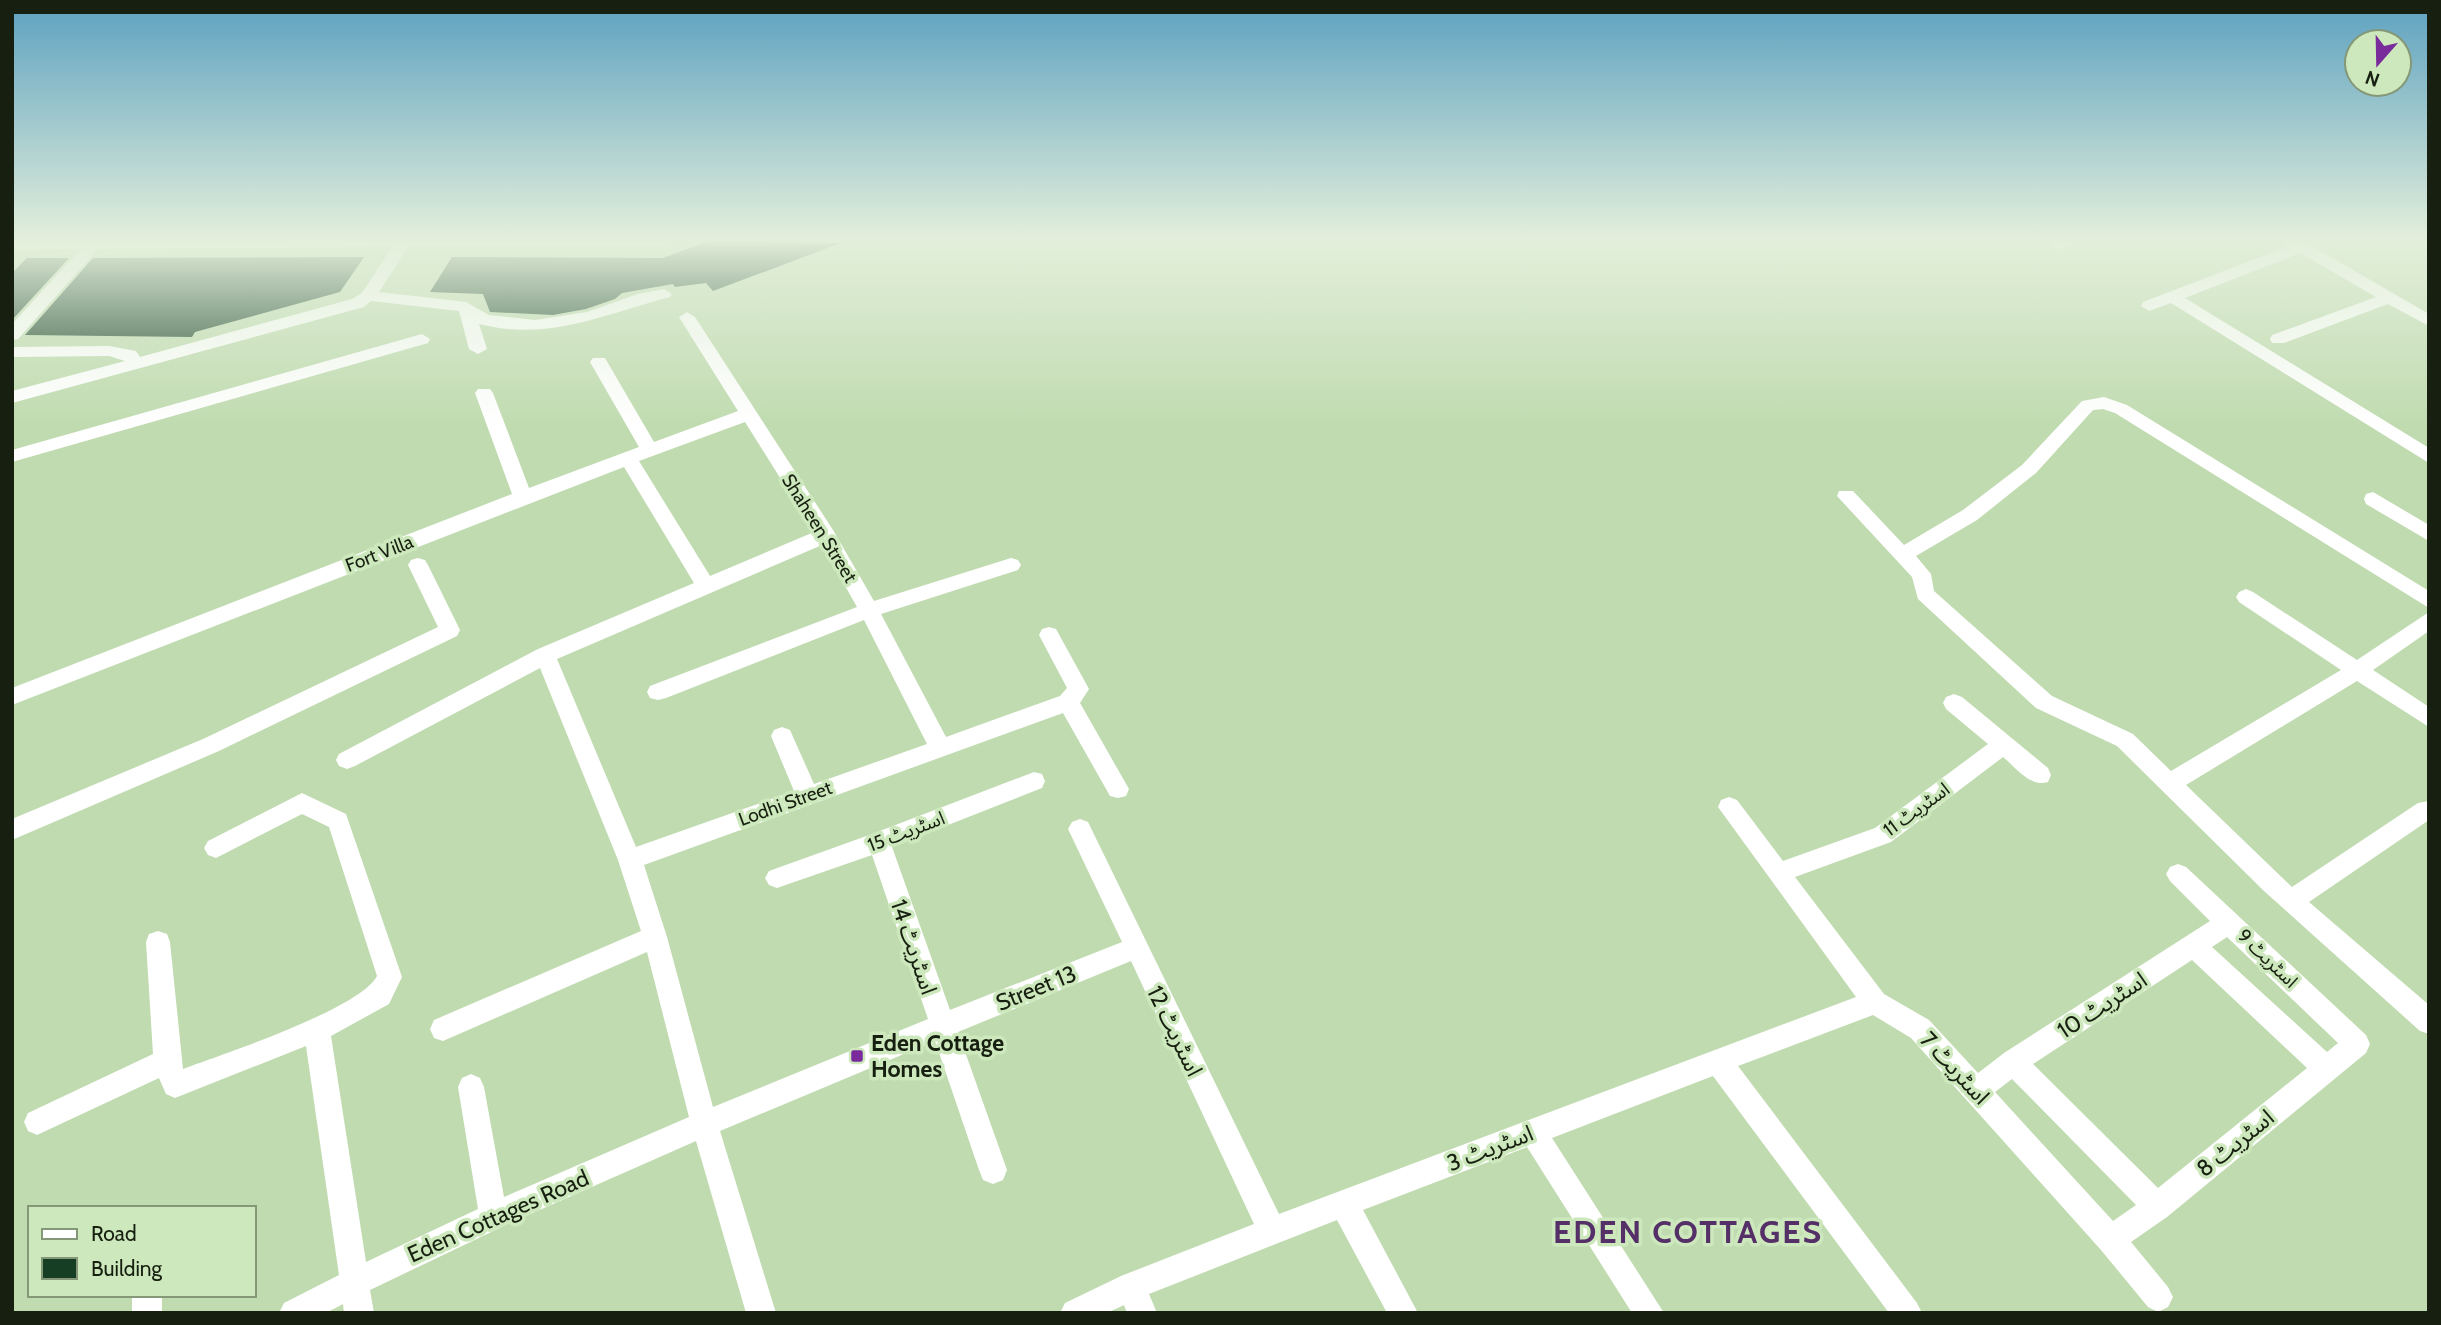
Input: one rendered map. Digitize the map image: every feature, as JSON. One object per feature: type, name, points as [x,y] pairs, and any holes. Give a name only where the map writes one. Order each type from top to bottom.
[{"type":"street","points":[[12,335],[41,303]]},
{"type":"street","points":[[12,397],[358,303]]},
{"type":"street","points":[[429,303],[466,307],[485,320],[535,325],[590,317],[630,303]]},
{"type":"street","points":[[2149,306],[2158,303]]},
{"type":"street","points":[[2183,303],[2429,457]]},
{"type":"street","points":[[2278,339],[2377,303]]},
{"type":"street","points":[[2398,303],[2429,321]]},
{"type":"street","points":[[466,307],[478,349]]},
{"type":"street","name":"Shaheen Street","points":[[687,317],[826,535],[869,610],[940,747]]},
{"type":"street","points":[[12,456],[422,338]]},
{"type":"street","points":[[12,352],[109,351],[131,355],[134,362]]},
{"type":"street","points":[[599,362],[650,451]]},
{"type":"street","points":[[484,393],[523,497]]},
{"type":"street","points":[[1902,555],[1970,515],[2029,469],[2088,405],[2104,403],[2133,416],[2428,616],[2357,671],[2169,783]]},
{"type":"street","name":"Fort Villa","points":[[12,697],[523,497],[748,414]]},
{"type":"street","points":[[629,459],[706,586]]},
{"type":"street","points":[[1846,496],[1921,574],[1925,594],[2044,702],[2125,740],[2291,901],[2429,1022]]},
{"type":"street","points":[[2372,499],[2429,534]]},
{"type":"street","points":[[348,760],[545,655],[826,535]]},
{"type":"street","points":[[12,830],[211,745],[450,630],[418,565]]},
{"type":"street","points":[[658,692],[869,610],[1011,565]]},
{"type":"street","points":[[2246,597],[2429,718]]},
{"type":"street","points":[[1049,635],[1078,689],[1068,702],[1118,789]]},
{"type":"street","points":[[545,655],[630,860],[655,937],[704,1123],[761,1313]]},
{"type":"street","name":"Lodhi Street","points":[[630,860],[1068,702]]},
{"type":"street","points":[[1954,703],[2040,775]]},
{"type":"street","points":[[782,736],[807,795]]},
{"type":"street","name":"اسٹریٹ 11","points":[[1780,872],[1882,835],[2004,744]]},
{"type":"street","name":"اسٹریٹ 15","points":[[776,878],[879,842],[1034,781]]},
{"type":"street","points":[[158,942],[167,1062],[174,1085],[317,1030],[380,996],[390,977],[338,821],[302,803],[216,848]]},
{"type":"street","name":"اسٹریٹ 7","points":[[1729,807],[1875,1002],[1920,1029],[2111,1240],[2158,1297]]},
{"type":"street","points":[[2291,901],[2426,810]]},
{"type":"street","name":"اسٹریٹ 12","points":[[1080,829],[1272,1231]]},
{"type":"street","name":"اسٹریٹ 14","points":[[879,842],[993,1170]]},
{"type":"street","name":"اسٹریٹ 9","points":[[2178,874],[2357,1044]]},
{"type":"street","name":"اسٹریٹ 10","points":[[1977,1090],[2013,1062],[2229,922]]},
{"type":"street","points":[[443,1029],[655,937]]},
{"type":"street","points":[[2194,946],[2327,1069]]},
{"type":"street","name":"Street 13","points":[[704,1123],[1135,948]]},
{"type":"street","name":"اسٹریٹ 3","points":[[1075,1313],[1126,1299],[1272,1231],[1875,1002]]},
{"type":"street","points":[[317,1030],[359,1313]]},
{"type":"street","name":"اسٹریٹ 8","points":[[2111,1240],[2157,1207],[2357,1044]]},
{"type":"street","points":[[37,1122],[167,1062]]},
{"type":"street","points":[[1719,1062],[1907,1313]]},
{"type":"street","points":[[2013,1062],[2157,1207]]},
{"type":"street","points":[[471,1087],[494,1218]]},
{"type":"street","name":"Eden Cottages Road","points":[[294,1313],[354,1282],[704,1123]]},
{"type":"street","points":[[1532,1131],[1649,1313]]},
{"type":"street","points":[[1344,1204],[1403,1313]]},
{"type":"building","points":[[12,303],[28,303],[12,320]]},
{"type":"building","points":[[53,303],[301,303],[195,332],[192,337],[25,335]]},
{"type":"building","points":[[486,303],[604,303],[553,315],[490,312]]},
{"type":"place","name":"Eden Cottage Homes","points":[[857,1056]]},
{"type":"district","name":"EDEN COTTAGES","points":[[1688,1232]]}]
